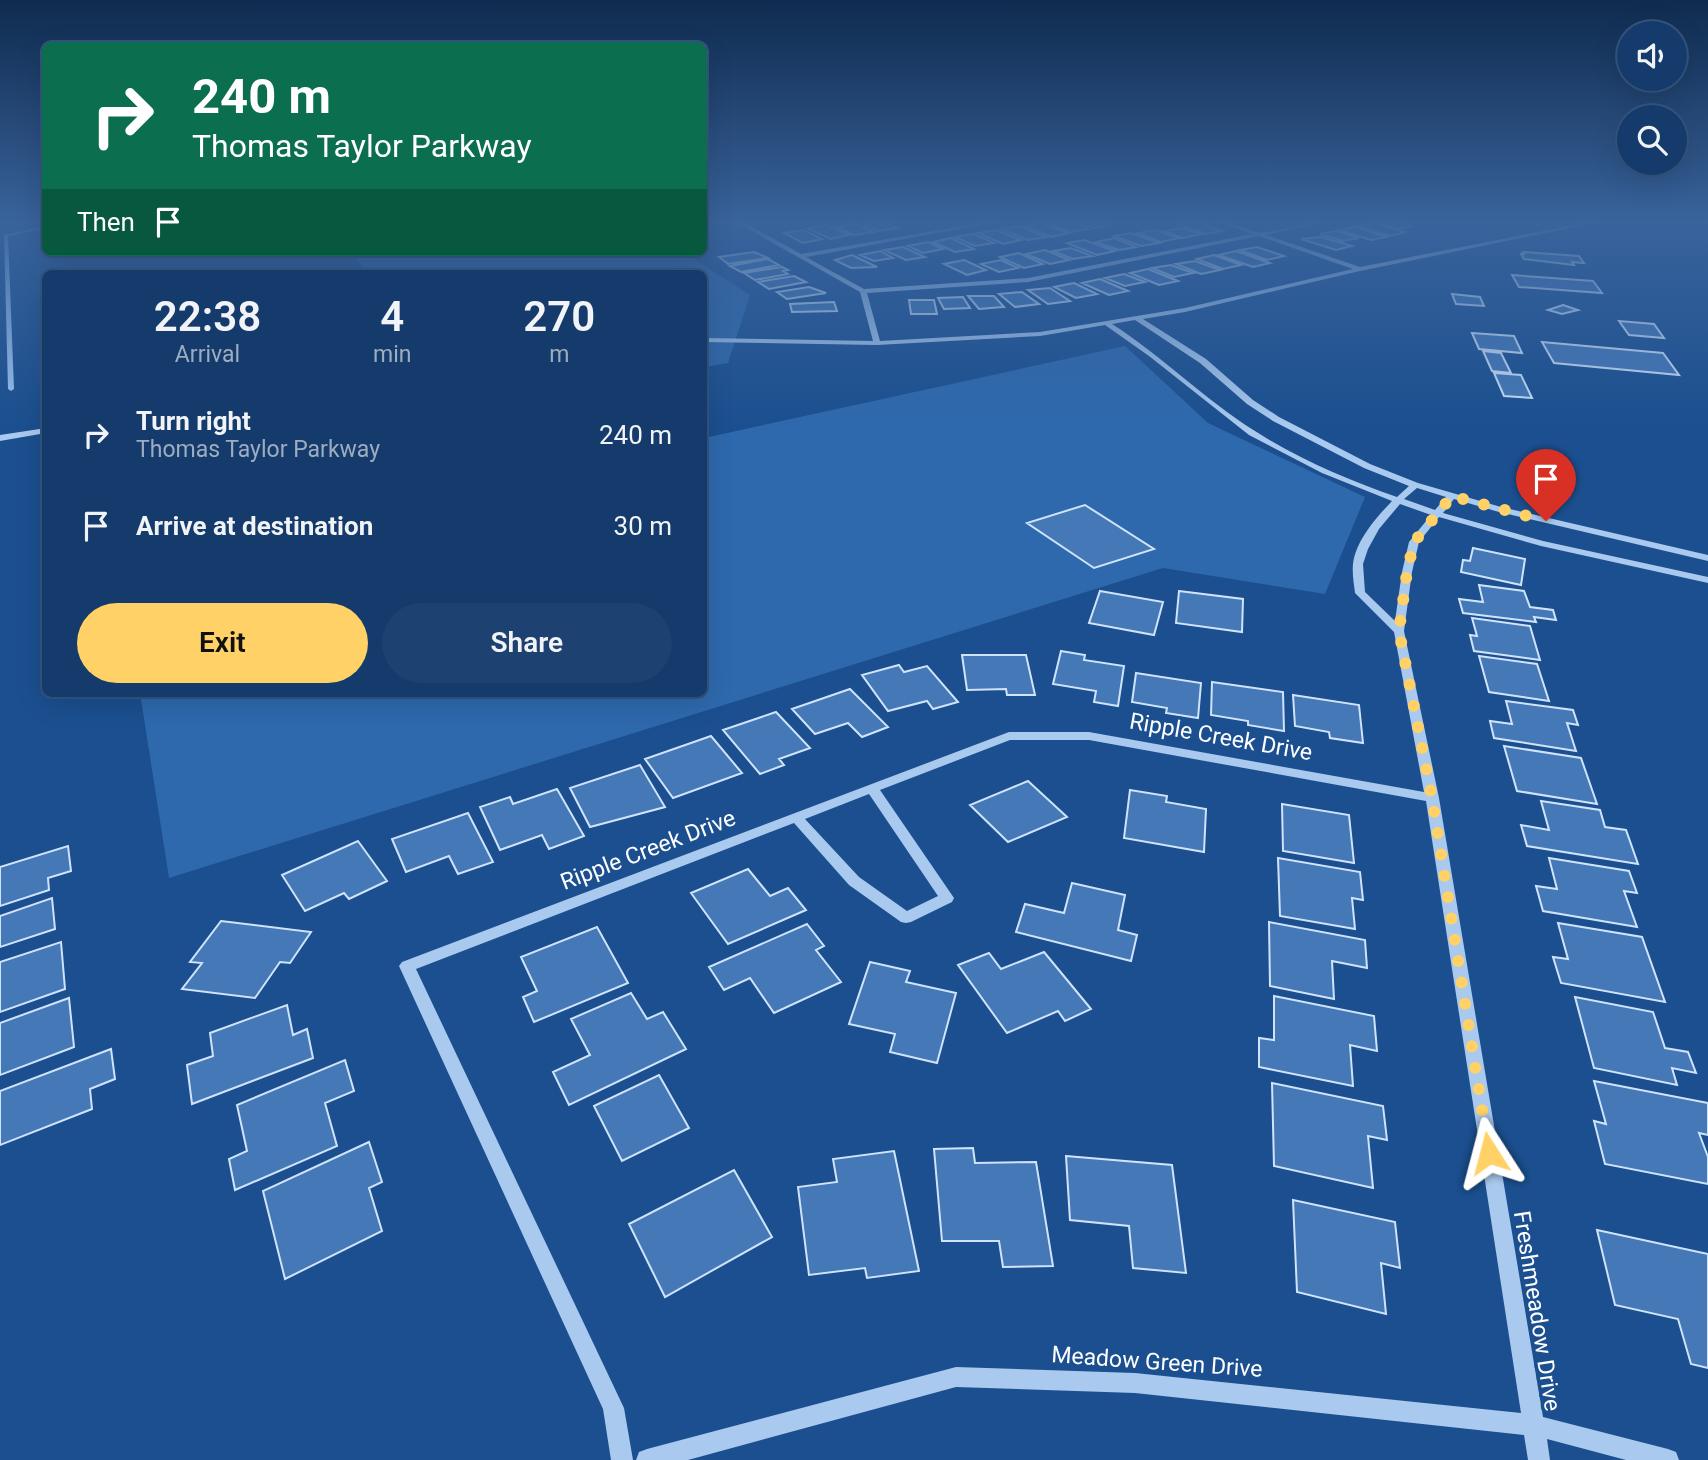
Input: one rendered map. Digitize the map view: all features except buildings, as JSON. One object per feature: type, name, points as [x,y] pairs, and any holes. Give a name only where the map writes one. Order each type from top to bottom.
[{"type":"street","points":[[876,290],[863,291],[877,343]]},
{"type":"street","points":[[707,340],[877,343],[1041,334],[1108,325],[1266,290]]},
{"type":"street","points":[[1138,319],[1195,355],[1250,402],[1316,443],[1415,485],[1569,527],[1708,558]]},
{"type":"street","points":[[1108,325],[1168,365],[1236,422],[1274,445],[1339,477],[1437,513],[1577,551],[1708,580]]},
{"type":"street","points":[[0,438],[42,431]]},
{"type":"street","points":[[1399,631],[1360,593],[1359,560],[1376,528],[1398,499],[1415,485]]},
{"type":"street","name":"Freshmeadow Drive","points":[[1452,496],[1414,542],[1399,631],[1432,798],[1539,1460]]},
{"type":"street","name":"Ripple Creek Drive","points":[[622,1460],[613,1408],[407,966],[1009,736],[1090,736],[1432,798]]},
{"type":"street","points":[[797,818],[854,881],[906,918],[947,898],[872,789]]},
{"type":"street","name":"Meadow Green Drive","points":[[647,1460],[956,1377],[1135,1383],[1532,1425],[1668,1460]]},
{"type":"shaded area","points":[[707,290],[742,290],[750,295],[728,363],[707,366]]},
{"type":"shaded area","points":[[1125,346],[1208,423],[1365,497],[1325,594],[1163,568],[169,878],[141,697],[707,697],[707,437]]},
{"type":"waterway","points":[[8,290],[11,389]]},
{"type":"route","points":[[1489,1153],[1432,798],[1399,631],[1414,542],[1452,496],[1546,521]]}]
